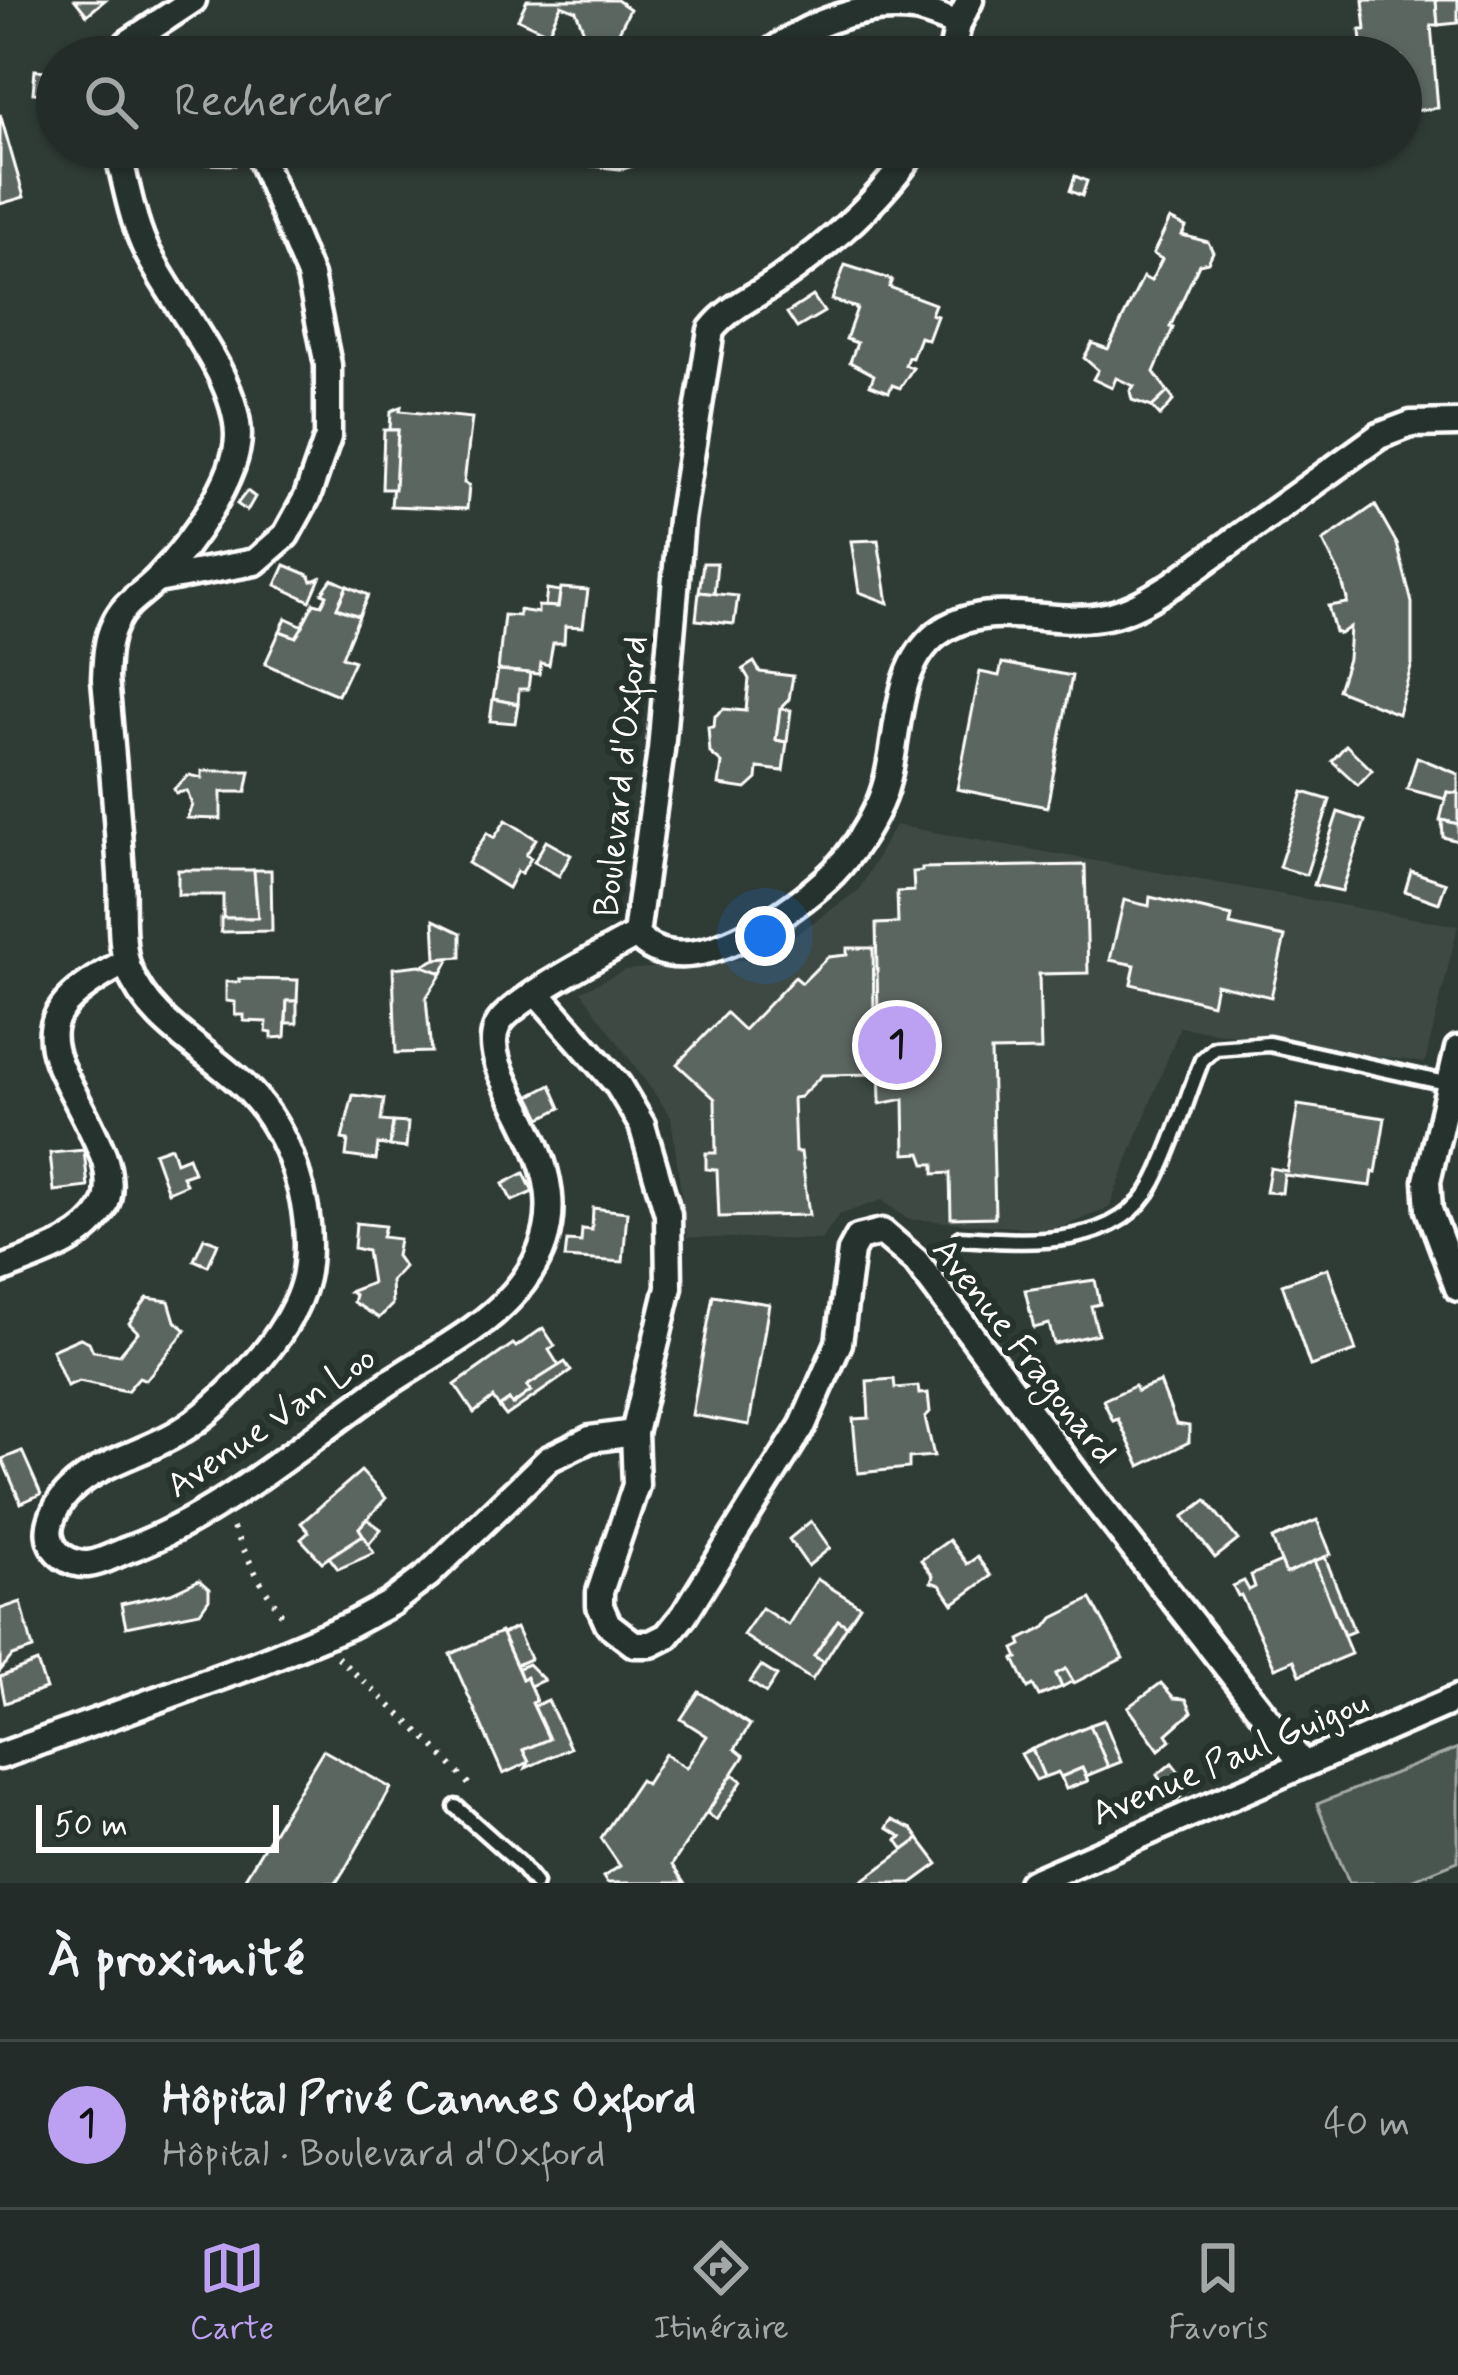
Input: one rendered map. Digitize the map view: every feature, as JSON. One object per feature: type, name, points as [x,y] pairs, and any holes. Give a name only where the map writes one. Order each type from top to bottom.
[{"type":"street","points":[[139,36],[193,0]]},
{"type":"street","points":[[955,36],[970,0]]},
{"type":"street","points":[[795,36],[846,13],[915,9],[958,24]]},
{"type":"street","name":"Avenue Van Loo","points":[[123,168],[143,243],[224,380],[238,435],[229,475],[208,512],[157,580],[130,600],[107,646],[105,679],[126,962],[155,1012],[246,1087],[272,1117],[300,1192],[308,1267],[290,1315],[262,1357],[224,1400],[179,1433],[79,1484],[64,1497],[50,1525],[50,1538],[67,1561],[89,1564],[154,1540],[221,1502],[513,1295],[540,1257],[550,1232],[549,1196],[542,1163],[493,1042],[496,1027],[506,1015],[636,935]]},
{"type":"street","points":[[157,580],[255,562],[286,535],[308,497],[328,437],[328,365],[310,276],[265,168]]},
{"type":"street","name":"Boulevard d'Oxford","points":[[898,168],[861,212],[780,280],[722,315],[710,330],[681,520],[656,790],[636,935],[645,946],[669,955],[702,952],[758,930],[802,902],[837,869],[882,798],[912,662],[954,622],[980,615],[1103,617],[1138,606],[1378,436],[1411,424],[1458,422]]},
{"type":"street","points":[[0,1270],[52,1249],[88,1227],[106,1206],[108,1168],[55,1053],[50,1028],[59,1006],[87,982],[126,962]]},
{"type":"street","points":[[0,1756],[259,1663],[391,1603],[428,1575],[549,1459],[590,1439],[634,1433],[669,1287],[668,1214],[642,1125],[618,1085],[538,994]]},
{"type":"street","points":[[1458,1049],[1427,1181],[1429,1210],[1458,1288]]},
{"type":"street","name":"Avenue Fragonard","points":[[634,1433],[636,1485],[600,1592],[600,1606],[620,1637],[634,1644],[651,1644],[667,1636],[684,1615],[803,1424],[839,1342],[851,1251],[858,1238],[882,1232],[916,1261],[1302,1763]]},
{"type":"street","name":"Avenue Paul Guigou","points":[[1031,1883],[1458,1698]]},
{"type":"lane","points":[[960,1238],[1075,1236],[1138,1204],[1154,1183],[1202,1060],[1216,1048],[1269,1044],[1450,1084]]},
{"type":"lane","points":[[456,1807],[535,1883]]},
{"type":"path","points":[[221,1502],[258,1578],[309,1641],[431,1743],[476,1792]]},
{"type":"shaded area","points":[[895,825],[1458,926],[1425,1063],[1180,1027],[1109,1208],[1054,1230],[907,1219],[882,1200],[839,1215],[821,1240],[687,1237],[671,1117],[581,991],[625,970],[762,958],[859,890]]},
{"type":"shaded area","points":[[1458,1748],[1458,1861],[1404,1883],[1349,1883],[1317,1804]]},
{"type":"building","points":[[75,0],[105,0],[87,15]]},
{"type":"building","points":[[527,0],[617,0],[630,9],[617,36],[586,36],[576,11],[561,5],[548,33],[518,19]]},
{"type":"building","points":[[1363,0],[1436,0],[1438,25],[1431,25],[1438,108],[1422,110],[1422,36],[1360,36],[1360,30],[1366,30]]},
{"type":"building","points":[[1436,0],[1458,0],[1458,23],[1438,25]]},
{"type":"building","points":[[0,114],[24,197],[0,204]]},
{"type":"building","points":[[1075,176],[1087,181],[1082,196],[1070,191]]},
{"type":"building","points":[[1170,219],[1186,227],[1182,235],[1208,242],[1213,252],[1208,262],[1199,264],[1170,327],[1154,372],[1168,392],[1152,407],[1132,400],[1134,386],[1116,378],[1112,388],[1093,379],[1098,370],[1084,358],[1092,343],[1108,349],[1143,277],[1151,281],[1162,259],[1153,254]]},
{"type":"building","points":[[845,265],[892,280],[889,287],[935,304],[931,314],[937,316],[928,340],[920,337],[912,358],[908,357],[905,365],[913,368],[900,388],[892,385],[889,392],[870,385],[874,375],[850,362],[857,343],[846,339],[857,308],[832,300]]},
{"type":"building","points":[[813,296],[824,312],[797,328],[787,313]]},
{"type":"building","points":[[1168,392],[1174,400],[1160,416],[1152,407]]},
{"type":"building","points":[[401,407],[400,411],[472,418],[464,483],[469,485],[467,509],[391,506],[398,430],[390,430],[391,411]]},
{"type":"building","points":[[384,430],[398,430],[395,489],[382,489]]},
{"type":"building","points":[[247,491],[255,497],[247,511],[237,504]]},
{"type":"building","points":[[1375,505],[1397,544],[1412,603],[1412,664],[1398,714],[1338,690],[1348,659],[1350,627],[1335,632],[1328,606],[1347,603],[1347,599],[1323,541]]},
{"type":"building","points":[[878,540],[888,603],[859,592],[851,541]]},
{"type":"building","points":[[703,563],[717,563],[714,594],[699,592]]},
{"type":"building","points":[[285,565],[309,575],[312,581],[320,578],[310,601],[276,585]]},
{"type":"building","points":[[332,579],[347,586],[337,608],[359,616],[342,657],[354,661],[338,695],[265,664],[280,631],[296,637],[314,603],[322,605],[327,595],[322,593]]},
{"type":"building","points":[[347,586],[368,595],[359,616],[337,608]]},
{"type":"building","points":[[561,588],[588,590],[583,627],[565,626],[564,643],[553,643],[549,665],[541,663],[539,674],[498,670],[504,615],[519,616],[519,610],[538,613],[538,606],[558,607]]},
{"type":"building","points":[[547,589],[560,591],[558,607],[545,606]]},
{"type":"building","points":[[699,592],[738,596],[734,624],[696,620]]},
{"type":"building","points":[[286,618],[303,626],[296,637],[280,631]]},
{"type":"building","points":[[754,662],[760,672],[793,676],[789,699],[780,709],[776,740],[787,742],[783,771],[758,768],[757,779],[746,789],[719,785],[722,763],[710,753],[708,727],[714,727],[715,716],[724,709],[746,711],[749,679],[743,669]]},
{"type":"building","points":[[1002,663],[1072,676],[1047,807],[957,789],[980,672],[999,676]]},
{"type":"building","points":[[498,670],[530,673],[528,689],[519,689],[518,704],[493,699]]},
{"type":"building","points":[[493,699],[518,704],[515,723],[490,721]]},
{"type":"building","points":[[780,709],[791,710],[787,742],[776,740]]},
{"type":"building","points":[[1346,745],[1372,770],[1358,785],[1332,761]]},
{"type":"building","points":[[1417,757],[1458,774],[1458,793],[1447,792],[1445,799],[1407,789]]},
{"type":"building","points":[[202,771],[250,771],[246,792],[221,792],[221,819],[187,818],[192,805],[187,791],[176,793],[174,789],[189,775],[202,778]]},
{"type":"building","points":[[1303,792],[1330,800],[1306,875],[1279,867]]},
{"type":"building","points":[[1447,792],[1458,793],[1458,824],[1440,820]]},
{"type":"building","points":[[1338,812],[1365,821],[1342,891],[1314,885]]},
{"type":"building","points":[[506,820],[536,839],[526,855],[531,858],[508,888],[468,863],[487,833],[494,838]]},
{"type":"building","points":[[1442,820],[1458,824],[1458,841],[1443,837]]},
{"type":"building","points":[[546,841],[571,855],[559,876],[534,862]]},
{"type":"building","points":[[1085,865],[1088,973],[1039,974],[1041,1050],[991,1051],[995,1217],[951,1218],[950,1173],[934,1174],[934,1164],[925,1164],[921,1153],[905,1154],[904,1099],[880,1104],[876,924],[898,923],[897,892],[914,891],[913,872],[922,868]]},
{"type":"building","points":[[178,870],[254,870],[258,918],[223,918],[223,895],[178,895]]},
{"type":"building","points":[[254,870],[271,870],[272,931],[221,932],[221,918],[258,918]]},
{"type":"building","points":[[1411,871],[1446,883],[1439,903],[1405,891]]},
{"type":"building","points":[[1150,897],[1232,916],[1230,925],[1285,937],[1271,997],[1216,984],[1212,1004],[1131,984],[1135,965],[1110,960],[1124,900],[1149,906]]},
{"type":"building","points":[[434,920],[461,933],[461,957],[436,959]]},
{"type":"building","points":[[847,948],[873,948],[875,1074],[822,1075],[793,1098],[795,1152],[801,1152],[809,1215],[719,1217],[717,1170],[706,1169],[706,1153],[716,1153],[715,1099],[677,1064],[726,1013],[744,1030],[795,977],[802,983],[828,957],[847,955]]},
{"type":"building","points":[[450,958],[442,973],[419,967],[436,959]]},
{"type":"building","points":[[420,965],[442,973],[426,998],[431,1052],[396,1053],[393,968]]},
{"type":"building","points":[[298,980],[297,1001],[287,1001],[285,1037],[272,1038],[266,1032],[267,1022],[244,1021],[244,1015],[235,1015],[235,1002],[226,1001],[226,982]]},
{"type":"building","points":[[287,1001],[297,1001],[297,1023],[286,1023]]},
{"type":"building","points":[[551,1085],[561,1108],[541,1118],[530,1096]]},
{"type":"building","points":[[353,1095],[384,1099],[381,1121],[393,1122],[390,1146],[378,1144],[376,1160],[346,1156],[348,1140],[342,1139]]},
{"type":"building","points":[[1298,1105],[1385,1118],[1371,1186],[1284,1175],[1282,1193],[1266,1192],[1270,1168],[1287,1171]]},
{"type":"building","points":[[393,1122],[408,1123],[406,1148],[390,1146]]},
{"type":"building","points":[[171,1147],[176,1162],[188,1157],[194,1172],[182,1176],[186,1184],[168,1192],[154,1153]]},
{"type":"building","points":[[84,1150],[88,1187],[54,1191],[50,1153]]},
{"type":"building","points":[[524,1173],[533,1192],[512,1201],[503,1184]]},
{"type":"building","points":[[593,1208],[627,1212],[623,1262],[565,1258],[567,1241],[581,1242],[582,1229],[592,1230]]},
{"type":"building","points":[[356,1223],[385,1226],[382,1237],[399,1239],[396,1256],[404,1267],[391,1281],[392,1305],[379,1318],[353,1302],[355,1295],[349,1292],[372,1283],[367,1251],[354,1248]]},
{"type":"building","points":[[204,1238],[218,1243],[208,1266],[194,1260]]},
{"type":"building","points":[[1328,1268],[1356,1351],[1310,1366],[1282,1284]]},
{"type":"building","points":[[1095,1280],[1100,1304],[1091,1306],[1098,1334],[1054,1344],[1049,1324],[1034,1328],[1025,1290]]},
{"type":"building","points":[[713,1295],[769,1304],[749,1425],[692,1415]]},
{"type":"building","points":[[147,1298],[169,1301],[175,1321],[186,1330],[146,1380],[139,1377],[127,1391],[79,1381],[67,1386],[52,1350],[80,1338],[93,1351],[119,1355],[138,1332],[129,1323]]},
{"type":"building","points":[[543,1328],[555,1346],[549,1350],[559,1366],[527,1386],[531,1391],[512,1405],[509,1400],[499,1407],[493,1398],[474,1413],[455,1385]]},
{"type":"building","points":[[565,1362],[571,1371],[506,1416],[499,1407],[509,1400],[512,1405],[531,1391],[527,1386]]},
{"type":"building","points":[[894,1379],[895,1388],[918,1386],[919,1394],[928,1393],[930,1412],[925,1417],[934,1456],[909,1458],[909,1468],[858,1473],[853,1419],[869,1418],[867,1381]]},
{"type":"building","points":[[1160,1382],[1176,1424],[1189,1426],[1189,1442],[1140,1466],[1118,1419],[1113,1421],[1103,1400],[1135,1386],[1137,1391]]},
{"type":"building","points":[[22,1451],[41,1494],[21,1503],[2,1459]]},
{"type":"building","points":[[361,1471],[386,1498],[359,1528],[363,1535],[322,1562],[301,1539],[309,1532],[301,1523]]},
{"type":"building","points":[[1206,1500],[1238,1540],[1215,1558],[1183,1517]]},
{"type":"building","points":[[367,1519],[381,1529],[369,1544],[359,1528]]},
{"type":"building","points":[[1317,1520],[1331,1554],[1286,1574],[1272,1539]]},
{"type":"building","points":[[811,1521],[830,1548],[808,1566],[789,1539]]},
{"type":"building","points":[[363,1535],[374,1553],[338,1569],[329,1557]]},
{"type":"building","points":[[949,1540],[967,1564],[977,1557],[991,1576],[953,1604],[940,1585],[931,1582],[933,1576],[921,1560]]},
{"type":"building","points":[[1325,1557],[1354,1631],[1344,1635],[1314,1561]]},
{"type":"building","points":[[1314,1561],[1351,1654],[1300,1675],[1294,1660],[1275,1668],[1233,1586],[1244,1581],[1249,1590],[1255,1587],[1251,1575],[1281,1562],[1286,1574]]},
{"type":"building","points":[[817,1579],[860,1606],[847,1626],[838,1620],[814,1656],[824,1662],[812,1680],[743,1635],[762,1608],[788,1625]]},
{"type":"building","points":[[199,1580],[209,1589],[209,1599],[200,1612],[126,1627],[121,1604],[171,1593]]},
{"type":"building","points":[[1091,1599],[1123,1658],[1074,1683],[1066,1669],[1056,1674],[1062,1687],[1039,1696],[1033,1685],[1028,1688],[1014,1649],[1053,1618]]},
{"type":"building","points":[[21,1602],[33,1649],[12,1656],[0,1671],[0,1609]]},
{"type":"building","points":[[838,1620],[847,1626],[824,1662],[814,1656]]},
{"type":"building","points":[[516,1628],[530,1659],[516,1665],[502,1634]]},
{"type":"building","points":[[501,1632],[522,1679],[526,1677],[549,1739],[523,1750],[529,1762],[503,1774],[450,1654]]},
{"type":"building","points":[[37,1662],[46,1689],[5,1703],[0,1677]]},
{"type":"building","points":[[528,1664],[544,1680],[530,1686],[526,1677],[522,1679],[518,1668]]},
{"type":"building","points":[[761,1666],[777,1676],[766,1693],[750,1682]]},
{"type":"building","points":[[1066,1669],[1073,1681],[1062,1687],[1056,1674]]},
{"type":"building","points":[[1161,1683],[1174,1698],[1186,1699],[1192,1712],[1167,1734],[1171,1740],[1159,1750],[1128,1707]]},
{"type":"building","points":[[699,1692],[750,1725],[735,1749],[744,1756],[672,1865],[684,1883],[607,1883],[603,1877],[620,1866],[601,1838],[640,1780],[646,1784],[665,1754],[686,1768],[707,1736],[681,1719]]},
{"type":"building","points":[[548,1700],[570,1748],[526,1768],[529,1762],[523,1750],[549,1739],[534,1706]]},
{"type":"building","points":[[1104,1720],[1121,1762],[1108,1767],[1090,1725]]},
{"type":"building","points":[[1090,1725],[1108,1767],[1086,1776],[1082,1768],[1061,1777],[1058,1772],[1044,1777],[1032,1749]]},
{"type":"building","points":[[1032,1749],[1044,1777],[1036,1780],[1021,1754]]},
{"type":"building","points":[[323,1750],[391,1788],[348,1864],[336,1883],[242,1883]]},
{"type":"building","points":[[1172,1763],[1192,1789],[1175,1801],[1157,1775]]},
{"type":"building","points":[[1082,1768],[1088,1781],[1066,1789],[1061,1777]]},
{"type":"building","points":[[733,1774],[742,1781],[716,1820],[707,1813]]},
{"type":"building","points":[[892,1820],[912,1829],[919,1839],[904,1850],[897,1840],[902,1837],[887,1828]]},
{"type":"building","points":[[919,1839],[938,1864],[912,1883],[859,1883]]},
{"type":"place","name":"Hôpital Privé Cannes Oxford","points":[[897,1045]]}]
